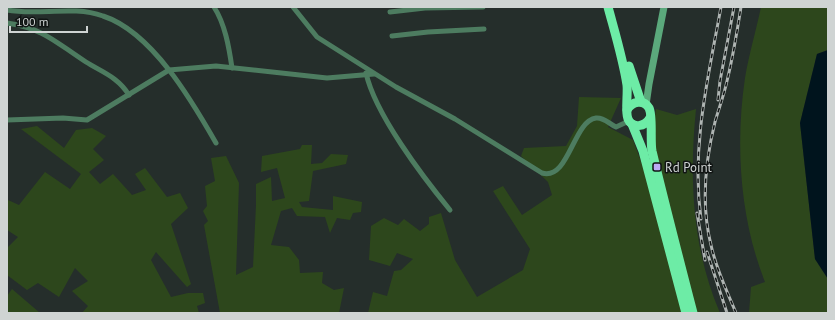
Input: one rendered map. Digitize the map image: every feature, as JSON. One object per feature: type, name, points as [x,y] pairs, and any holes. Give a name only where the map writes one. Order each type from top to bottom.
[{"type":"highway","points":[[608,7],[625,74],[627,115],[643,151],[686,313]]},
{"type":"highway","points":[[614,7],[630,72],[643,103],[650,111],[652,149],[693,313]]},
{"type":"highway","points":[[627,110],[631,104],[643,103]]},
{"type":"highway","points":[[631,123],[638,126],[644,125],[650,118]]},
{"type":"street","points":[[214,7],[218,13],[228,45],[232,68]]},
{"type":"street","points":[[293,7],[317,38],[374,74],[455,119],[546,174],[559,168],[575,139],[591,120],[597,118],[604,119],[616,127],[631,123]]},
{"type":"street","points":[[390,12],[425,8],[483,7]]},
{"type":"street","points":[[643,103],[649,84],[664,7]]},
{"type":"street","points":[[7,10],[61,8],[103,16],[123,26],[148,46],[170,70],[216,143]]},
{"type":"street","points":[[7,23],[24,25],[50,36],[87,62],[116,78],[129,95]]},
{"type":"street","points":[[392,36],[428,32],[484,29]]},
{"type":"street","points":[[7,120],[63,118],[87,120],[170,70],[216,66],[327,78],[374,74]]},
{"type":"street","points":[[366,68],[366,75],[387,120],[431,186],[450,210]]},
{"type":"green space","points":[[761,7],[828,7],[828,50],[817,54],[800,123],[815,259],[828,279],[828,313],[749,313],[751,287],[765,282],[750,233],[745,207],[740,155],[740,129],[748,60]]},
{"type":"green space","points":[[579,97],[621,98],[608,127],[633,140],[646,175],[682,313],[368,313],[373,292],[387,296],[394,271],[401,270],[413,259],[397,253],[390,266],[369,260],[371,226],[384,218],[398,225],[404,219],[420,231],[429,224],[429,217],[441,213],[455,260],[477,297],[523,270],[530,249],[493,191],[503,186],[522,215],[552,195],[548,182],[521,156],[524,148],[566,146],[577,126]]},
{"type":"green space","points":[[656,109],[677,115],[696,109],[693,187],[698,238],[703,263],[720,313],[696,313],[657,167],[653,128]]},
{"type":"green space","points":[[37,126],[64,148],[76,130],[92,128],[106,136],[93,149],[104,160],[89,172],[100,184],[113,174],[132,195],[146,190],[135,174],[145,168],[167,197],[180,193],[188,208],[171,224],[191,284],[187,287],[156,252],[151,260],[171,297],[188,293],[203,293],[205,303],[197,306],[199,313],[82,313],[88,306],[72,291],[88,281],[75,268],[59,297],[38,283],[27,290],[7,275],[7,248],[18,237],[7,230],[8,200],[19,205],[45,172],[70,189],[81,174],[21,129]]},
{"type":"green space","points":[[302,145],[312,145],[311,164],[322,163],[331,154],[348,155],[346,164],[313,171],[309,201],[299,202],[302,207],[333,210],[333,196],[362,202],[361,212],[353,213],[350,220],[337,218],[330,233],[325,217],[297,216],[292,208],[281,211],[271,245],[289,247],[299,260],[300,273],[323,272],[322,283],[334,290],[344,288],[339,313],[220,313],[204,225],[208,221],[203,211],[207,206],[205,186],[215,181],[211,158],[226,156],[239,183],[236,275],[253,267],[256,184],[271,177],[272,201],[285,198],[277,168],[261,172],[262,156],[300,149]]},
{"type":"green space","points":[[12,289],[40,313],[7,313],[7,296]]},
{"type":"water","points":[[828,50],[828,279],[815,259],[800,123],[817,54]]},
{"type":"railway","points":[[701,219],[698,192],[698,165],[702,113],[721,7]]},
{"type":"railway","points":[[718,100],[720,81],[734,7]]},
{"type":"railway","points":[[736,313],[713,254],[708,230],[705,199],[709,152],[715,122],[729,72],[741,7]]},
{"type":"railway","points":[[697,213],[705,260]]},
{"type":"railway","points":[[707,252],[727,313]]},
{"type":"place","name":"Rd Point","points":[[657,167]]}]
